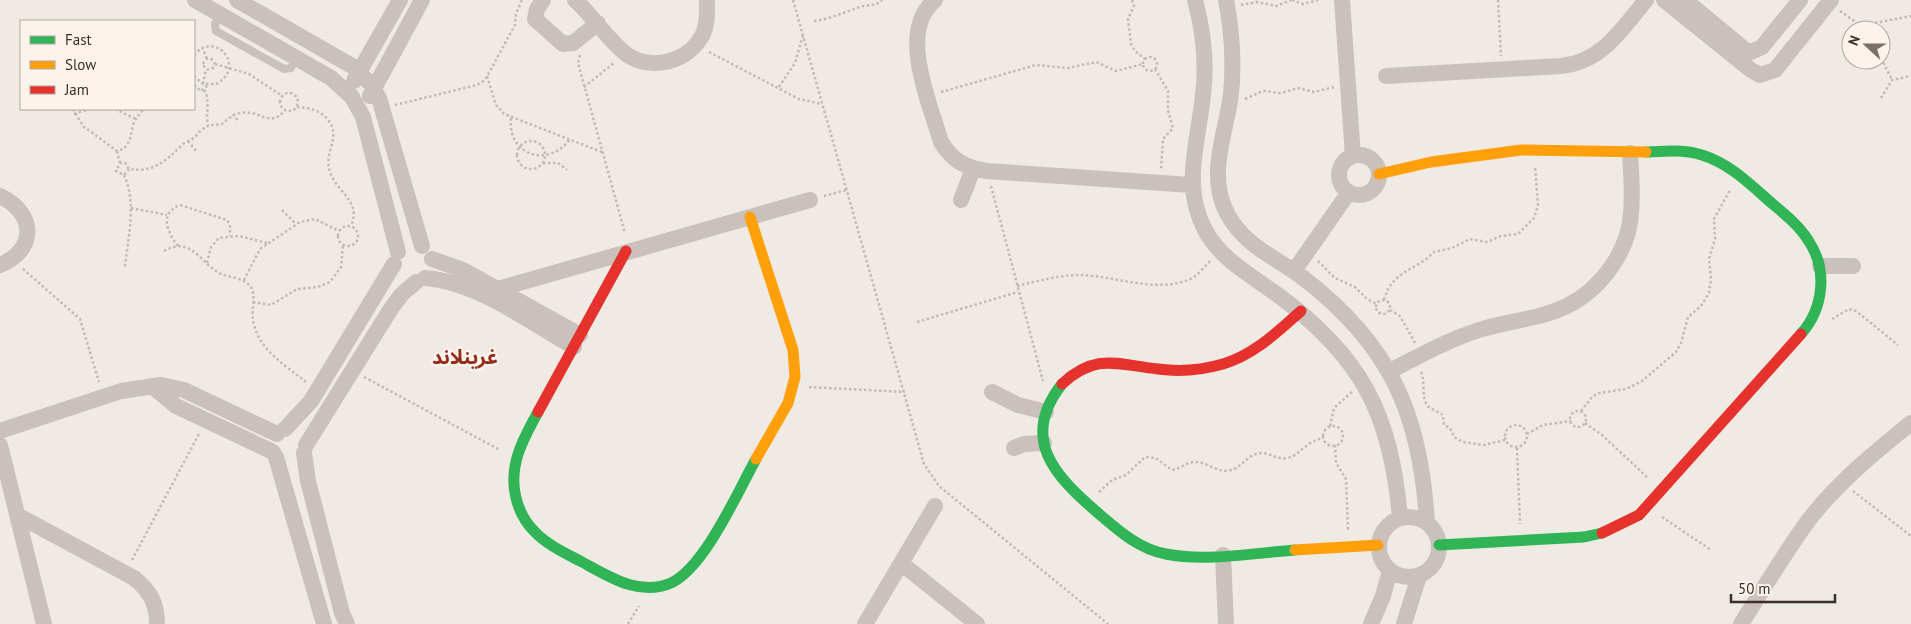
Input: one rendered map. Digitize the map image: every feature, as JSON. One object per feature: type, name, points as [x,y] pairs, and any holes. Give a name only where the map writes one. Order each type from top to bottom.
[{"type":"street","points":[[195,0],[331,78],[347,91],[360,110],[399,276],[404,280],[448,281],[470,288],[577,341]]},
{"type":"street","points":[[152,386],[170,402],[275,454],[281,461],[291,462],[301,457],[392,307],[403,293],[421,280],[431,269],[382,108],[374,89],[360,72],[343,60],[237,0]]},
{"type":"street","points":[[347,91],[360,72],[400,0]]},
{"type":"street","points":[[360,110],[374,89],[422,0]]},
{"type":"street","points":[[543,0],[536,9],[535,19],[563,44],[573,43],[598,23]]},
{"type":"street","points":[[575,0],[626,54],[642,61],[660,63],[677,59],[692,49],[702,35],[708,18],[707,0]]},
{"type":"street","points":[[1195,0],[1202,37],[1204,73],[1200,118],[1192,165],[1192,185],[1196,209],[1205,231],[1219,251],[1301,312],[1335,345],[1365,384],[1380,416],[1390,449],[1397,483],[1400,518]]},
{"type":"street","points":[[1342,0],[1353,156]]},
{"type":"street","points":[[1386,76],[1572,65],[1589,59],[1611,42],[1646,0]]},
{"type":"street","points":[[1664,0],[1744,49],[1755,52],[1762,48],[1800,0]]},
{"type":"street","points":[[1685,0],[1699,20],[1751,70],[1766,75],[1775,70],[1828,4]]},
{"type":"street","points":[[930,1],[921,18],[916,35],[916,52],[941,142],[948,154],[959,164],[980,170],[1192,185]]},
{"type":"street","points":[[1227,5],[1232,67],[1229,103],[1219,146],[1217,172],[1219,194],[1227,214],[1239,233],[1255,248],[1294,271],[1322,292],[1370,342],[1390,371],[1406,407],[1418,444],[1425,483],[1428,523]]},
{"type":"street","points":[[1379,174],[1425,162],[1532,150],[1630,153],[1675,151],[1704,155],[1717,160],[1739,176],[1798,225],[1810,239],[1820,266],[1822,292],[1818,309],[1809,325],[1652,502],[1628,523],[1603,534],[1584,537],[1439,545]]},
{"type":"street","points":[[1390,371],[1473,332],[1540,316],[1567,306],[1591,290],[1611,269],[1624,243],[1631,215],[1630,153]]},
{"type":"street","points":[[1353,156],[1367,156],[1378,166],[1379,174],[1378,181],[1370,192],[1363,194],[1349,192],[1344,188],[1340,176],[1343,164],[1353,156]]},
{"type":"street","points":[[961,200],[980,170]]},
{"type":"street","points":[[1294,271],[1349,192]]},
{"type":"street","points":[[0,196],[17,206],[24,216],[27,228],[26,240],[21,251],[6,263]]},
{"type":"street","points":[[498,289],[628,250],[810,200]]},
{"type":"street","points":[[628,250],[520,445],[514,462],[512,479],[521,513],[530,528],[542,540],[618,582],[648,589],[663,586],[683,576],[700,559],[788,403],[795,377],[793,350],[750,217]]},
{"type":"street","points":[[324,624],[272,442],[299,416],[317,391],[382,286],[396,258],[411,244],[498,289],[577,341]]},
{"type":"street","points":[[1820,266],[1853,266]]},
{"type":"street","points":[[1301,312],[1252,354],[1224,364],[1196,370],[1167,370],[1117,362],[1096,364],[1077,371],[1060,384],[1047,407],[1043,422],[1044,443],[1050,463],[1060,481],[1124,536],[1158,553],[1176,557],[1378,545]]},
{"type":"street","points":[[0,430],[132,388],[152,386],[177,387],[281,432],[299,432],[305,449],[308,481],[342,613],[347,624]]},
{"type":"street","points":[[992,392],[1018,405],[1047,407]]},
{"type":"street","points":[[1741,624],[1784,555],[1809,520],[1842,482],[1911,423]]},
{"type":"street","points":[[1014,448],[1024,444],[1044,443]]},
{"type":"street","points":[[0,445],[19,516],[44,624]]},
{"type":"street","points":[[864,624],[935,506]]},
{"type":"street","points":[[19,516],[134,578],[145,587],[153,598],[157,612],[157,624]]},
{"type":"street","points":[[1414,517],[1428,523],[1438,536],[1439,545],[1439,553],[1432,567],[1419,576],[1409,578],[1390,571],[1383,564],[1378,545],[1385,528],[1400,518],[1414,517]]},
{"type":"street","points":[[1223,555],[1226,624]]},
{"type":"street","points":[[901,563],[978,624]]},
{"type":"street","points":[[1371,624],[1390,571]]},
{"type":"street","points":[[1404,624],[1419,576]]},
{"type":"path","points":[[382,108],[477,85],[487,76],[515,25],[516,14],[522,0]]},
{"type":"path","points":[[793,0],[924,464],[939,486],[1108,624]]},
{"type":"path","points":[[814,21],[838,13],[848,13],[862,6],[878,4],[882,0]]},
{"type":"path","points":[[1132,0],[1134,6],[1128,19],[1132,44],[1135,51],[1145,58]]},
{"type":"path","points":[[1227,5],[1257,2],[1277,6],[1292,0],[1303,4],[1318,0]]},
{"type":"path","points":[[1498,0],[1502,70]]},
{"type":"path","points":[[1828,4],[1854,20]]},
{"type":"path","points":[[1890,20],[1911,16]]},
{"type":"path","points":[[779,87],[794,63],[803,35]]},
{"type":"path","points":[[195,53],[202,47],[214,46],[224,53],[229,63],[228,70],[220,82],[208,85],[195,80]]},
{"type":"path","points":[[202,47],[207,58]]},
{"type":"path","points":[[704,53],[717,54],[799,99],[822,104]]},
{"type":"path","points":[[581,55],[578,63],[628,250]]},
{"type":"path","points":[[584,87],[616,62],[610,55]]},
{"type":"path","points":[[1145,58],[1150,56],[1156,59],[1158,64],[1155,69]]},
{"type":"path","points":[[207,58],[213,59],[215,64],[228,70],[249,74],[282,96]]},
{"type":"path","points":[[203,84],[206,69],[204,62],[207,58]]},
{"type":"path","points":[[1145,58],[1143,64],[1146,70],[1155,69]]},
{"type":"path","points":[[928,95],[1036,65],[1068,68],[1096,62],[1116,71],[1143,64]]},
{"type":"path","points":[[206,69],[212,69],[215,64]]},
{"type":"path","points":[[1155,69],[1165,82],[1168,91],[1168,110],[1173,128],[1163,139],[1161,183]]},
{"type":"path","points":[[1887,70],[1892,80]]},
{"type":"path","points":[[487,76],[496,105],[511,118],[602,152]]},
{"type":"path","points":[[1881,98],[1892,80],[1911,76]]},
{"type":"path","points":[[195,82],[198,90],[204,90]]},
{"type":"path","points":[[204,90],[208,85]]},
{"type":"path","points":[[1229,103],[1263,91],[1281,94],[1298,88],[1314,92],[1325,88],[1348,86]]},
{"type":"path","points":[[204,90],[208,97],[206,111],[208,125]]},
{"type":"path","points":[[285,110],[280,102],[282,96],[288,93],[294,95],[298,100],[297,107]]},
{"type":"path","points":[[285,110],[292,110],[297,107],[322,114],[332,125],[334,138],[328,165],[332,179],[354,206],[355,213],[351,226]]},
{"type":"path","points":[[73,110],[83,126],[117,151],[120,163],[116,170],[124,174],[128,185],[131,208],[125,267]]},
{"type":"path","points":[[74,114],[86,110]]},
{"type":"path","points":[[117,110],[136,119]]},
{"type":"path","points":[[117,151],[124,148],[130,140],[136,119],[143,110]]},
{"type":"path","points":[[128,169],[143,170],[164,162],[208,125],[221,125],[233,114],[248,111],[271,118],[281,115],[285,110]]},
{"type":"path","points":[[233,114],[238,121]]},
{"type":"path","points":[[511,118],[511,133],[519,146],[531,154],[545,156],[559,151],[570,140]]},
{"type":"path","points":[[519,146],[530,140],[536,141],[544,149],[545,156],[542,164]]},
{"type":"path","points":[[188,141],[196,151]]},
{"type":"path","points":[[519,146],[517,157],[522,166],[532,169],[552,162],[567,170]]},
{"type":"path","points":[[1377,304],[1384,300],[1395,279],[1402,272],[1427,260],[1434,252],[1452,248],[1470,239],[1486,242],[1501,236],[1514,236],[1529,224],[1538,205],[1532,150]]},
{"type":"path","points":[[120,163],[125,163],[128,169]]},
{"type":"path","points":[[124,174],[128,169]]},
{"type":"path","points":[[980,170],[1019,292],[1047,407]]},
{"type":"path","points":[[1581,412],[1592,397],[1600,393],[1626,389],[1642,381],[1676,352],[1682,344],[1688,317],[1702,306],[1709,294],[1711,279],[1709,259],[1715,239],[1714,219],[1739,176]]},
{"type":"path","points":[[810,200],[847,190]]},
{"type":"path","points":[[178,246],[168,230],[167,215],[174,208],[186,206],[205,215],[227,220],[230,225],[230,236]]},
{"type":"path","points":[[131,208],[167,215]]},
{"type":"path","points":[[282,210],[296,224]]},
{"type":"path","points":[[244,280],[252,261],[267,243],[296,224],[307,219],[315,219],[339,231]]},
{"type":"path","points":[[252,302],[271,305],[297,289],[318,287],[330,282],[341,267],[343,245],[338,238],[339,231],[344,226],[351,226],[357,231],[358,238],[354,244],[343,245]]},
{"type":"path","points":[[206,264],[215,241],[219,238],[230,236],[247,237],[267,243]]},
{"type":"path","points":[[164,251],[178,246],[196,252],[206,264],[220,273],[244,280],[252,289],[253,319],[262,345],[317,391]]},
{"type":"path","points":[[1017,286],[1044,279],[1081,276],[1170,284],[1188,280],[1202,270],[1219,251]]},
{"type":"path","points":[[1307,252],[1330,274],[1355,287],[1367,299],[1377,304]]},
{"type":"path","points":[[6,263],[80,319],[103,397]]},
{"type":"path","points":[[917,322],[1019,292]]},
{"type":"path","points":[[1384,300],[1389,302],[1390,310]]},
{"type":"path","points":[[1377,304],[1376,309],[1380,314],[1386,314],[1390,310]]},
{"type":"path","points":[[1809,325],[1826,323],[1849,309],[1860,314],[1898,345]]},
{"type":"path","points":[[1390,310],[1400,316],[1415,341],[1415,358],[1425,380],[1426,402],[1443,415],[1444,425],[1450,428],[1454,437],[1463,442],[1484,445],[1505,440]]},
{"type":"path","points":[[352,371],[497,447],[514,462]]},
{"type":"path","points":[[795,377],[802,385],[809,387],[905,392]]},
{"type":"path","points":[[1330,426],[1337,426],[1343,434],[1341,442],[1335,445],[1327,443],[1324,438],[1324,431],[1330,426],[1334,408],[1340,400],[1365,384]]},
{"type":"path","points":[[1527,434],[1543,425],[1571,421],[1579,426],[1585,422],[1586,416],[1581,412],[1574,412],[1571,421]]},
{"type":"path","points":[[134,578],[130,566],[132,560],[206,420]]},
{"type":"path","points":[[1585,422],[1602,435],[1662,491]]},
{"type":"path","points":[[1511,426],[1523,427],[1527,434],[1526,442],[1517,448],[1510,446],[1505,440],[1505,432],[1511,426]]},
{"type":"path","points":[[1090,506],[1107,484],[1126,474],[1145,457],[1156,458],[1172,470],[1194,462],[1216,470],[1232,470],[1248,458],[1259,453],[1277,458],[1290,457],[1298,454],[1308,443],[1324,438]]},
{"type":"path","points":[[1335,445],[1336,463],[1346,479],[1346,496],[1349,506],[1347,547]]},
{"type":"path","points":[[1517,448],[1521,540]]},
{"type":"path","points":[[1842,482],[1911,536]]},
{"type":"path","points":[[1652,502],[1664,519],[1710,550]]},
{"type":"traffic: fast","points":[[1646,152],[1688,152],[1711,158],[1745,180],[1800,229],[1814,251],[1819,263],[1821,276],[1821,288],[1815,312],[1801,334]]},
{"type":"traffic: fast","points":[[1062,384],[1049,404],[1043,422],[1043,439],[1048,455],[1056,470],[1082,499],[1138,544],[1156,552],[1197,557],[1295,550]]},
{"type":"traffic: fast","points":[[538,412],[522,443],[515,464],[514,486],[517,502],[523,516],[534,531],[550,545],[613,578],[636,586],[647,588],[659,587],[671,583],[696,562],[719,528],[756,459]]},
{"type":"traffic: fast","points":[[1439,545],[1584,537],[1602,533]]},
{"type":"traffic: slow","points":[[1379,174],[1431,162],[1521,150],[1646,152]]},
{"type":"traffic: slow","points":[[750,217],[793,350],[795,377],[788,403],[756,459]]},
{"type":"traffic: slow","points":[[1295,550],[1378,545]]},
{"type":"traffic: jam","points":[[538,412],[626,251]]},
{"type":"traffic: jam","points":[[1062,384],[1074,374],[1097,364],[1108,363],[1174,370],[1199,369],[1223,364],[1255,349],[1301,311]]},
{"type":"traffic: jam","points":[[1602,533],[1639,515],[1801,334]]},
{"type":"district","name":"غرينلاند","points":[[465,357]]}]
